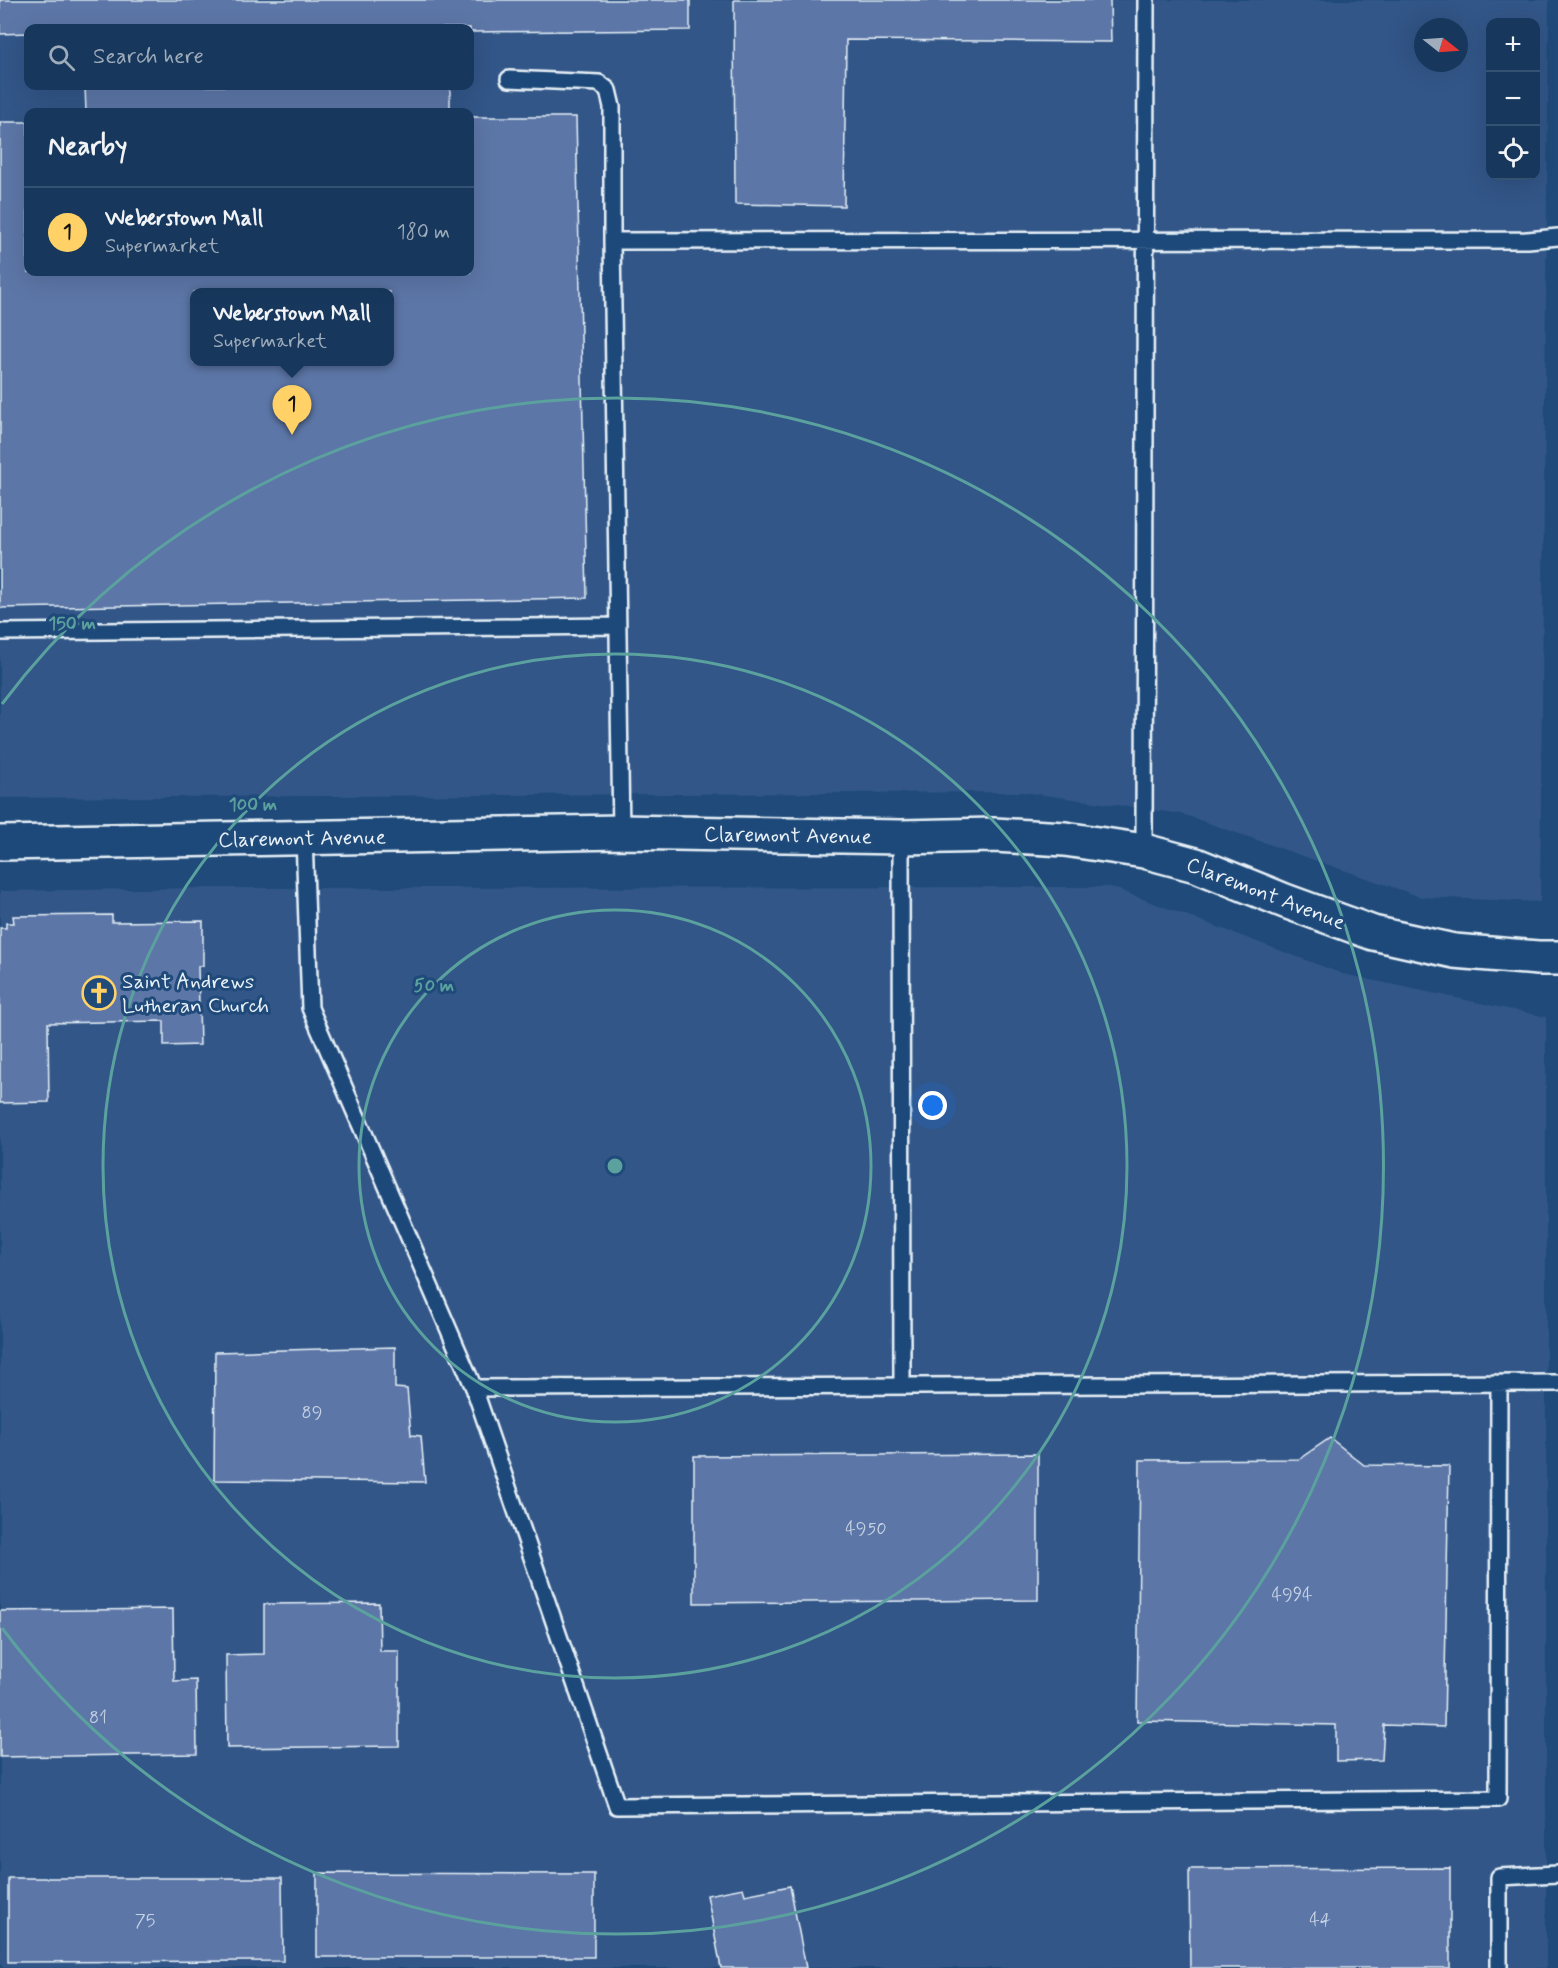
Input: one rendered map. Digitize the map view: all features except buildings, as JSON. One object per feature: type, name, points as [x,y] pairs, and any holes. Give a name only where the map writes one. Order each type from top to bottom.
[{"type":"street","name":"Claremont Avenue","points":[[0,843],[621,832],[901,837],[994,835],[1065,838],[1144,851],[1196,865],[1373,933],[1454,951],[1558,958]]},
{"type":"lane","points":[[1144,851],[1146,0]]},
{"type":"lane","points":[[509,79],[598,83],[608,90],[612,107],[621,832]]},
{"type":"lane","points":[[612,241],[1528,240],[1558,237]]},
{"type":"lane","points":[[0,632],[618,626]]},
{"type":"lane","points":[[304,837],[310,1008],[474,1388],[618,1806],[1498,1799],[1499,1384]]},
{"type":"lane","points":[[901,837],[902,1386]]},
{"type":"lane","points":[[474,1388],[1558,1383]]},
{"type":"lane","points":[[1499,1968],[1499,1876],[1558,1874]]},
{"type":"shaded area","points":[[0,0],[1549,0],[1540,902],[1421,897],[1182,814],[1022,792],[0,798]]},
{"type":"shaded area","points":[[1111,887],[1343,974],[1546,1017],[1546,1968],[3,1968],[0,1961],[0,891],[205,888]]},
{"type":"place","name":"Weberstown Mall","points":[[292,435]]},
{"type":"place","name":"Saint Andrews Lutheran Church","points":[[99,993]]}]
